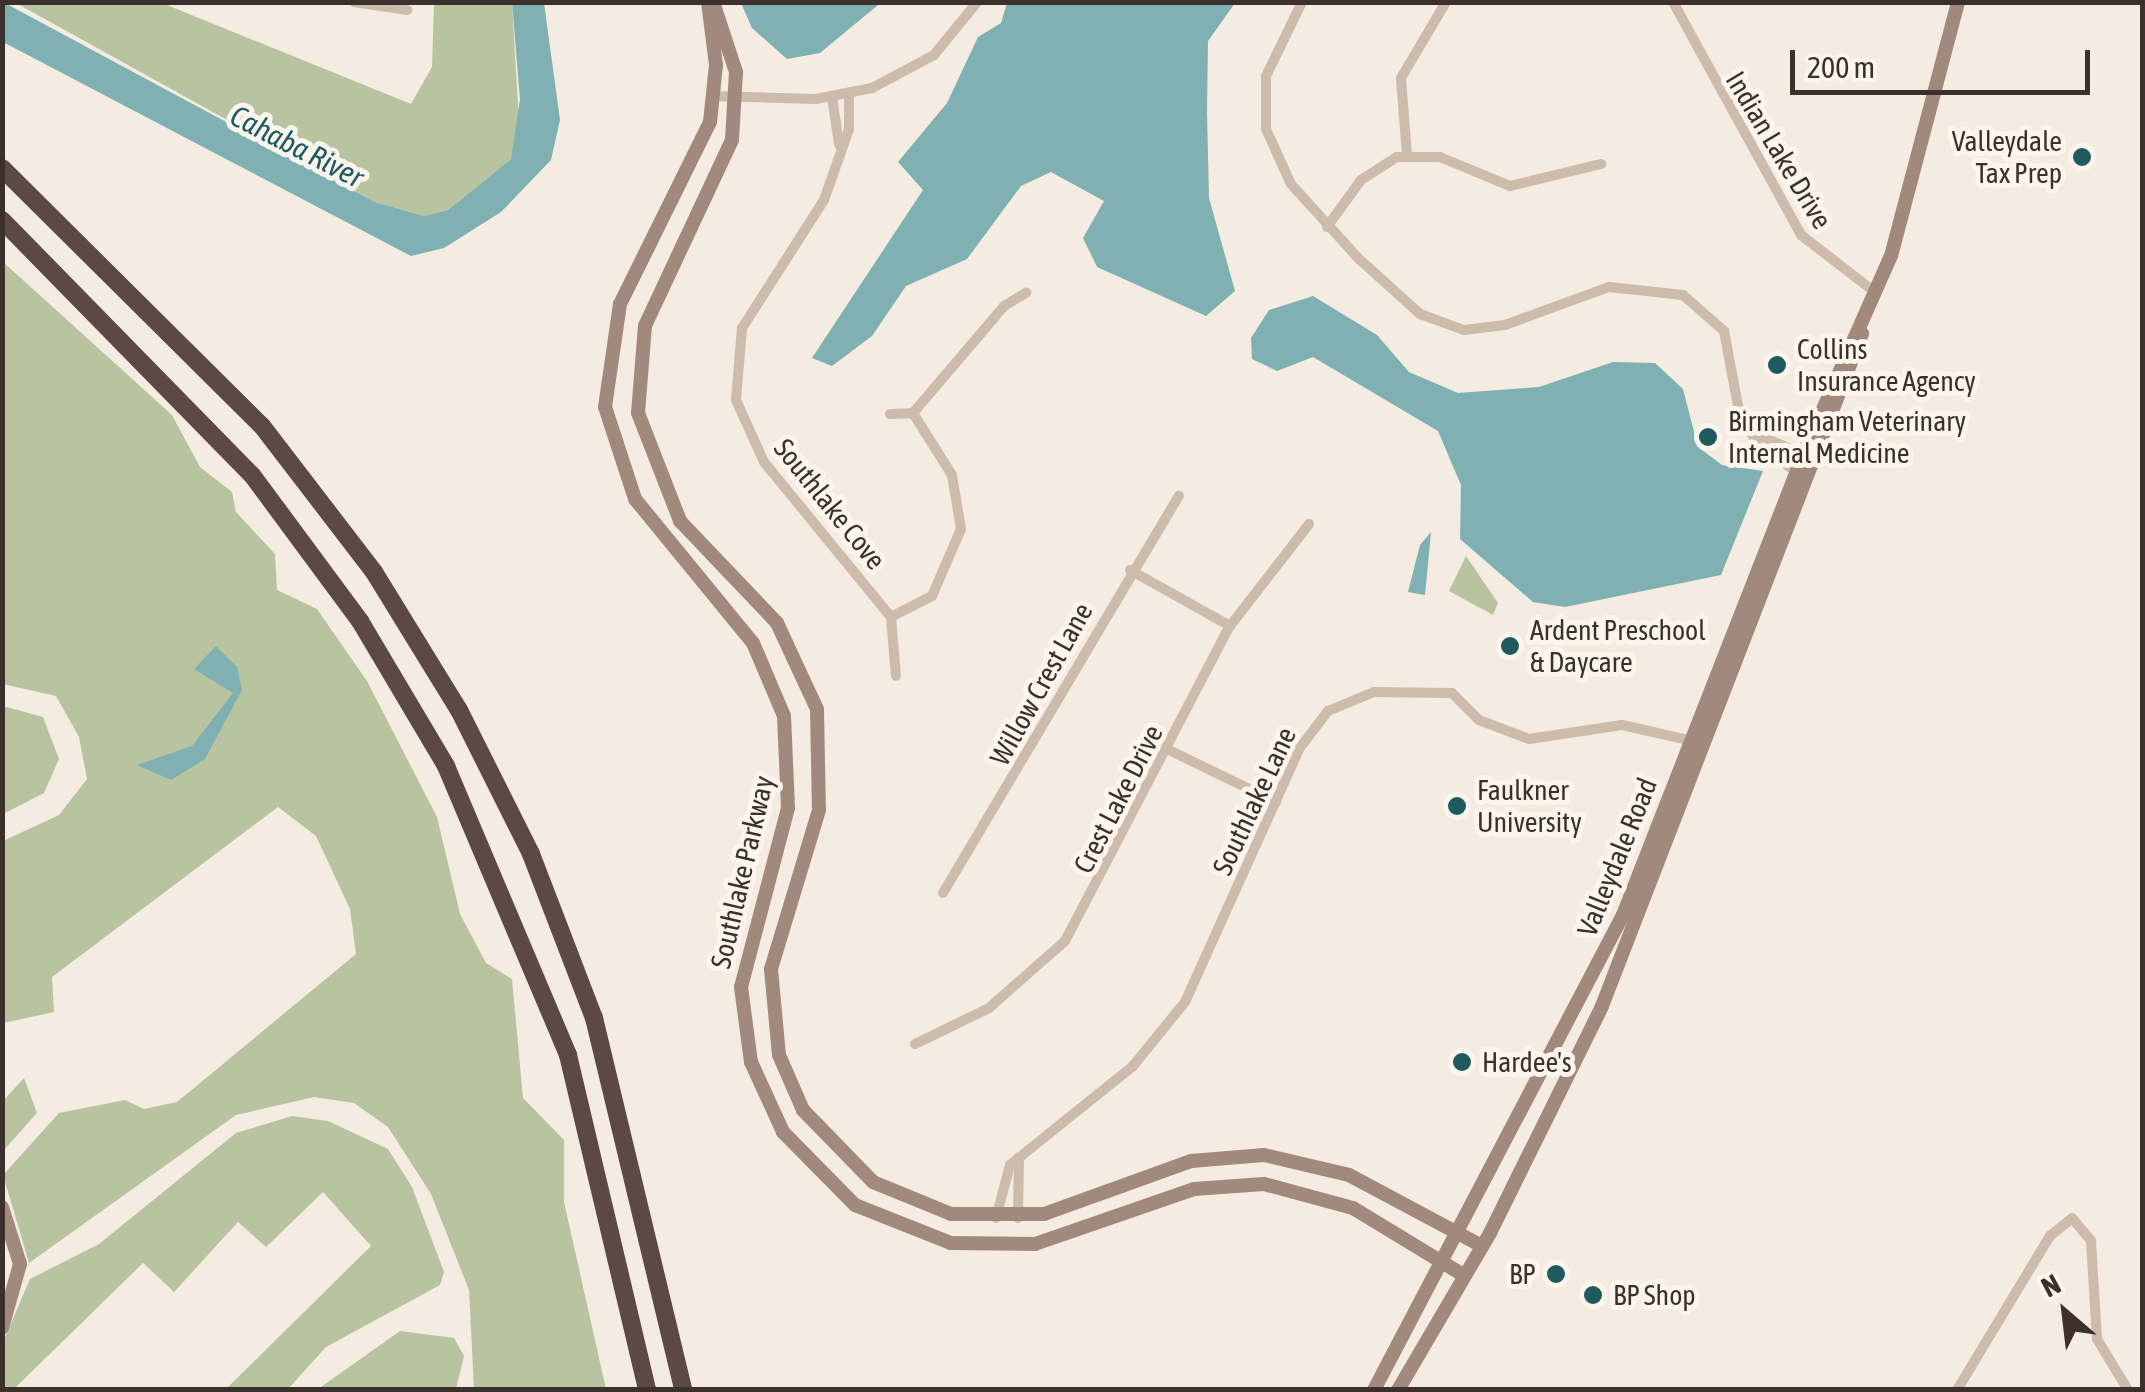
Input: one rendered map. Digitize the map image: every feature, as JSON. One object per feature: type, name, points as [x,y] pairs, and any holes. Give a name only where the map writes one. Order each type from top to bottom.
[{"type":"highway","points":[[2,168],[262,426],[374,572],[460,710],[531,854],[599,1036],[682,1390]]},
{"type":"highway","points":[[2,220],[252,475],[360,621],[446,766],[568,1055],[647,1390]]},
{"type":"street","points":[[354,2],[407,10]]},
{"type":"street","name":"Southlake Parkway","points":[[710,2],[714,96],[703,143],[620,304],[605,406],[635,498],[753,643],[784,716],[788,808],[743,961],[750,1062],[783,1132],[841,1195],[920,1236],[1008,1247],[1074,1235],[1194,1189],[1264,1184],[1338,1201],[1444,1260],[1463,1275]]},
{"type":"street","name":"Southlake Parkway","points":[[710,2],[732,53],[734,96],[726,166],[656,298],[637,394],[666,496],[777,623],[820,723],[819,810],[771,969],[779,1056],[814,1127],[858,1172],[928,1208],[1006,1218],[1191,1161],[1264,1155],[1329,1168],[1482,1246]]},
{"type":"street","points":[[714,96],[849,94],[916,69],[977,2]]},
{"type":"street","points":[[1302,2],[1271,61],[1264,113],[1278,163],[1327,227],[1420,314],[1464,330],[1506,325],[1615,286],[1683,295],[1724,331],[1750,431],[1766,458],[1794,476],[1812,468],[1804,452],[1750,431]]},
{"type":"street","points":[[1407,155],[1403,70],[1446,2]]},
{"type":"street","name":"Indian Lake Drive","points":[[1673,2],[1802,236],[1876,294]]},
{"type":"street","name":"Valleydale Road","points":[[1374,1390],[1592,984],[1697,742],[1812,468],[1876,294],[1958,2]]},
{"type":"street","name":"Southlake Cove","points":[[849,94],[840,145],[820,210],[748,312],[736,400],[764,462],[891,618]]},
{"type":"street","name":"Southlake Cove","points":[[832,97],[840,145]]},
{"type":"street","points":[[1327,227],[1370,172],[1407,155],[1440,157],[1510,186],[1601,164]]},
{"type":"street","points":[[890,414],[912,413],[1004,306],[1026,293]]},
{"type":"street","name":"Valleydale Road","points":[[1398,1390],[1482,1246],[1602,1006],[1794,476],[1864,324]]},
{"type":"street","points":[[896,676],[891,618],[932,596],[961,529],[952,475],[912,413]]},
{"type":"street","name":"Willow Crest Lane","points":[[944,894],[1130,570],[1179,496]]},
{"type":"street","name":"Crest Lake Drive","points":[[915,1044],[989,1008],[1050,958],[1171,751],[1230,626],[1309,524]]},
{"type":"street","points":[[1130,570],[1230,626]]},
{"type":"street","name":"Southlake Lane","points":[[1006,1218],[998,1186],[1019,1156],[1115,1082],[1170,1025],[1312,728],[1374,692],[1452,693],[1479,720],[1546,742],[1622,725],[1697,742]]},
{"type":"street","points":[[1171,751],[1276,802]]},
{"type":"street","points":[[1008,1247],[1006,1218],[1019,1156]]},
{"type":"street","points":[[2,1207],[20,1264],[2,1328]]},
{"type":"street","points":[[1957,1390],[2050,1236],[2072,1218],[2091,1241],[2097,1339],[2128,1390]]},
{"type":"green space","points":[[16,3],[162,3],[411,104],[432,67],[434,3],[512,3],[520,139],[511,159],[448,210],[424,216],[375,202]]},
{"type":"green space","points":[[2,261],[172,415],[200,467],[232,492],[236,512],[275,554],[277,590],[317,609],[367,681],[437,817],[460,914],[486,963],[512,979],[523,1098],[564,1140],[564,1202],[606,1389],[474,1389],[469,1290],[431,1194],[388,1127],[354,1103],[314,1097],[236,1115],[29,1263],[3,1175],[59,1113],[125,1100],[144,1109],[177,1102],[356,954],[350,909],[316,836],[278,807],[52,977],[54,1012],[3,1023],[3,841],[59,815],[87,779],[79,737],[56,696],[3,684]]},
{"type":"green space","points":[[1466,556],[1498,603],[1493,615],[1449,591]]},
{"type":"green space","points":[[3,706],[43,717],[59,759],[44,793],[3,814]]},
{"type":"green space","points":[[24,1078],[37,1113],[3,1151],[3,1101]]},
{"type":"green space","points":[[292,1116],[328,1121],[388,1149],[412,1187],[444,1272],[440,1285],[326,1347],[288,1389],[226,1389],[371,1246],[323,1192],[266,1247],[238,1222],[174,1292],[143,1263],[14,1389],[3,1389],[3,1342],[30,1279],[99,1244],[236,1133]]},
{"type":"green space","points":[[400,1331],[454,1338],[464,1356],[456,1389],[318,1389]]},
{"type":"water","points":[[3,2],[375,202],[424,216],[448,210],[511,159],[520,99],[512,3],[544,3],[560,120],[551,160],[501,212],[444,248],[411,256],[3,42]]},
{"type":"water","points":[[741,3],[935,3],[878,5],[820,53],[787,59],[752,28]]},
{"type":"water","points":[[1007,3],[1235,3],[1208,41],[1207,113],[1209,198],[1235,291],[1206,316],[1097,267],[1083,238],[1104,201],[1051,172],[1021,186],[967,259],[906,286],[872,336],[832,366],[812,358],[923,190],[898,162],[947,103],[978,37],[1001,23]]},
{"type":"water","points":[[1313,296],[1377,335],[1409,372],[1458,393],[1539,387],[1613,362],[1655,363],[1683,389],[1698,447],[1722,465],[1763,471],[1721,575],[1565,607],[1533,602],[1460,539],[1461,485],[1438,431],[1313,357],[1277,371],[1252,359],[1251,338],[1269,310]]},
{"type":"water","points":[[1431,532],[1425,595],[1408,592],[1420,545]]},
{"type":"water","points":[[216,646],[237,667],[242,690],[205,759],[171,780],[137,765],[192,746],[233,693],[194,669]]},
{"type":"place","name":"Valleydale Tax Prep","points":[[2082,157]]},
{"type":"place","name":"Collins Insurance Agency","points":[[1777,365]]},
{"type":"place","name":"Birmingham Veterinary Internal Medicine","points":[[1708,437]]},
{"type":"place","name":"Ardent Preschool & Daycare","points":[[1510,646]]},
{"type":"place","name":"Faulkner University","points":[[1457,806]]},
{"type":"place","name":"Hardee's","points":[[1462,1062]]},
{"type":"place","name":"BP","points":[[1556,1274]]},
{"type":"place","name":"BP Shop","points":[[1593,1295]]},
{"type":"water label","name":"Cahaba River","points":[[297,146]]}]
